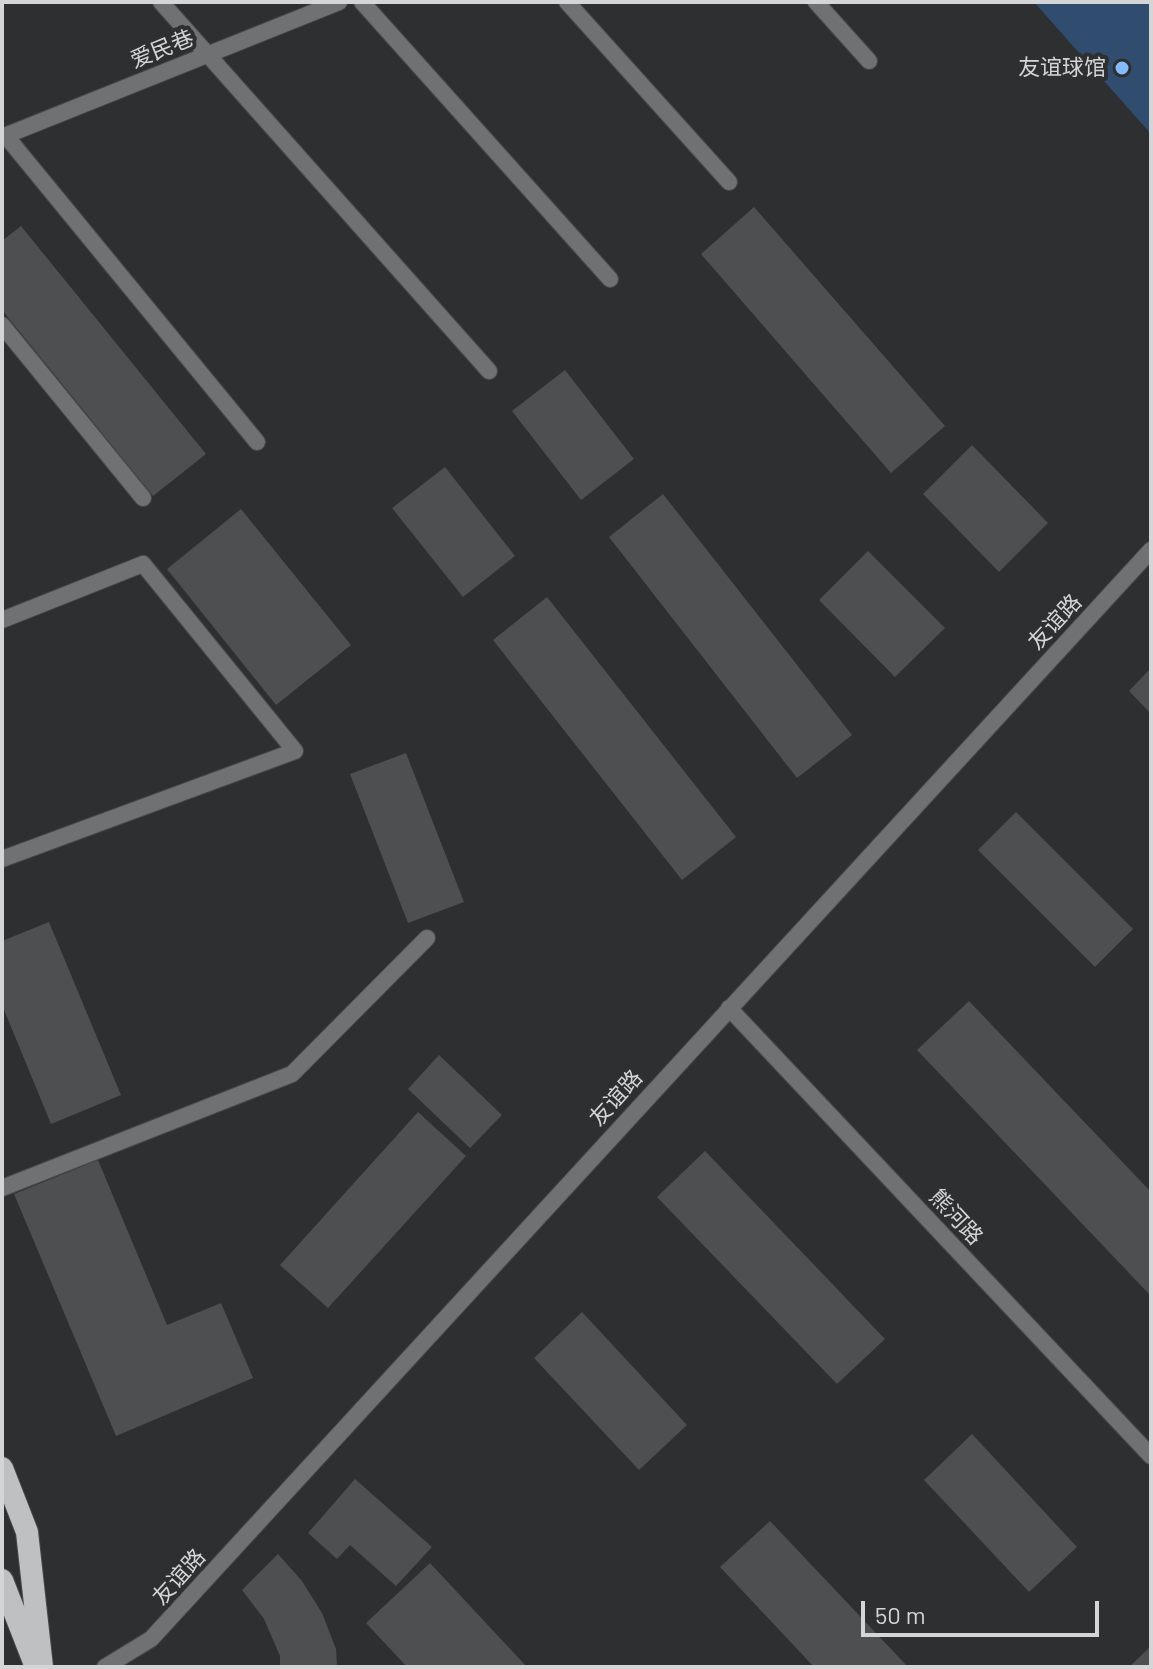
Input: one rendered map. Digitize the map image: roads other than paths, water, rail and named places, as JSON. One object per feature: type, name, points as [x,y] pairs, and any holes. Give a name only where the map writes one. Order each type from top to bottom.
[{"type":"highway","points":[[2,1468],[27,1532],[42,1667]]},
{"type":"highway","points":[[2,1580],[36,1667]]},
{"type":"street","points":[[161,2],[489,371]]},
{"type":"street","name":"爱民巷","points":[[4,136],[339,2]]},
{"type":"street","points":[[362,2],[610,279]]},
{"type":"street","points":[[567,2],[729,182]]},
{"type":"street","points":[[816,2],[869,61]]},
{"type":"street","points":[[4,136],[257,442]]},
{"type":"street","points":[[2,325],[143,498]]},
{"type":"street","name":"友谊路","points":[[105,1667],[151,1639],[1151,550]]},
{"type":"street","points":[[2,620],[143,564],[295,751],[2,859]]},
{"type":"street","points":[[2,1188],[292,1074],[427,938]]},
{"type":"street","name":"熊河路","points":[[729,1008],[1151,1456]]},
{"type":"place","name":"友谊球馆","points":[[1122,68]]}]
